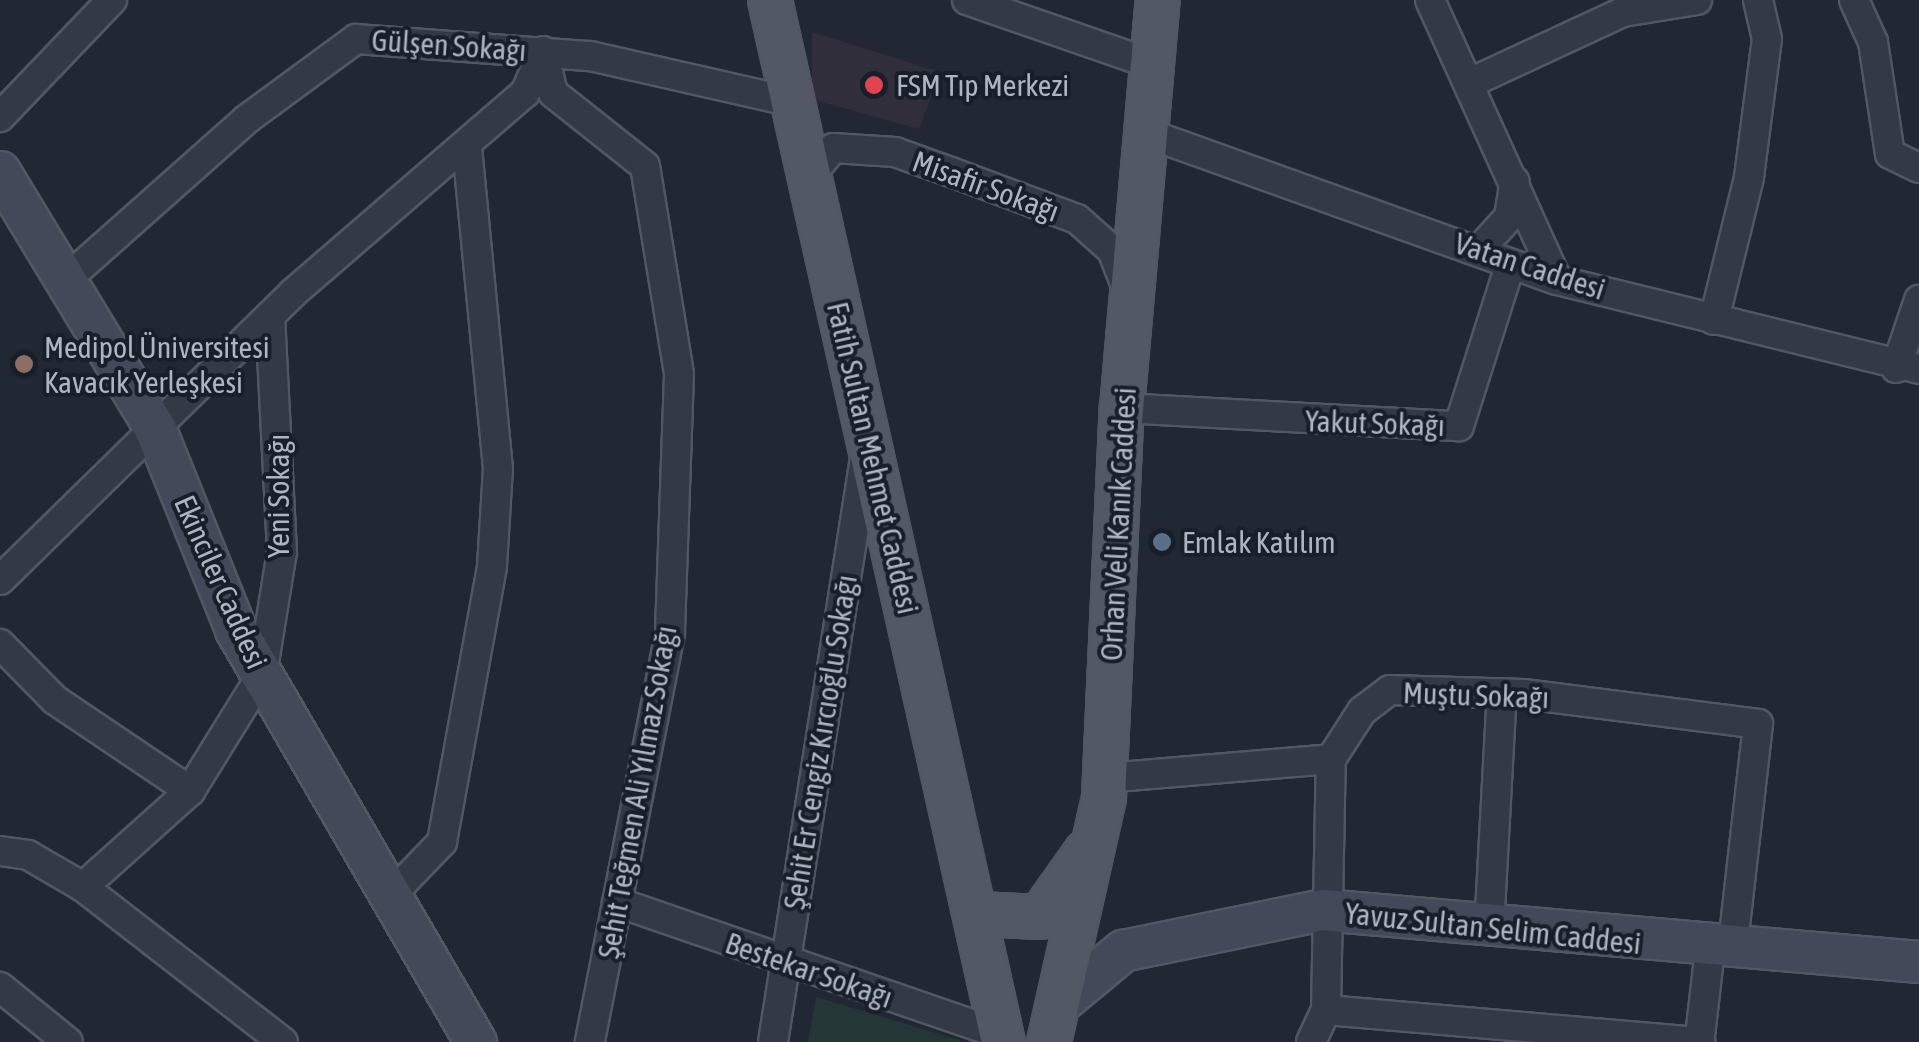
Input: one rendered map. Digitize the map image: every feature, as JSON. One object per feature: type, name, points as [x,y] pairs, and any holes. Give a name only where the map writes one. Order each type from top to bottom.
[{"type":"main road","name":"Fatih Sultan Mehmet Caddesi","points":[[770,0],[978,914],[1002,1038]]},
{"type":"main road","name":"Orhan Veli Kanık Caddesi","points":[[1049,1042],[1064,1000],[1105,788],[1122,408],[1158,0]]},
{"type":"main road","points":[[978,914],[1040,917],[1082,866],[1105,788]]},
{"type":"street","points":[[0,117],[112,0]]},
{"type":"street","points":[[968,0],[1155,65]]},
{"type":"street","points":[[1430,0],[1472,82],[1557,280]]},
{"type":"street","points":[[1472,82],[1627,6],[1697,0]]},
{"type":"street","points":[[1714,320],[1749,177],[1767,39],[1758,0]]},
{"type":"street","points":[[1854,0],[1872,42],[1890,154],[1919,168]]},
{"type":"street","name":"Gülşen Sokağı","points":[[68,278],[328,52],[356,39],[544,50],[792,102]]},
{"type":"street","points":[[0,580],[270,316],[525,94],[544,50]]},
{"type":"street","name":"Şehit Teğmen Ali Yılmaz Sokağı","points":[[544,50],[553,93],[645,166],[678,374],[670,632],[590,1042]]},
{"type":"street","name":"Vatan Caddesi","points":[[1149,134],[1557,280],[1908,368]]},
{"type":"street","points":[[390,896],[442,842],[492,566],[498,469],[467,148]]},
{"type":"street","name":"Misafir Sokağı","points":[[808,178],[833,148],[895,152],[1077,219],[1112,250],[1132,302]]},
{"type":"street","name":"Ekinciler Caddesi","points":[[0,172],[68,278],[155,428],[262,676],[476,1042]]},
{"type":"street","points":[[1479,250],[1505,225],[1515,179]]},
{"type":"street","name":"Yakut Sokağı","points":[[1122,408],[1460,426],[1510,265]]},
{"type":"street","points":[[1908,368],[1919,300]]},
{"type":"street","name":"Yeni Sokağı","points":[[262,676],[282,552],[270,316]]},
{"type":"street","name":"Şehit Er Cengiz Kırcıoğlu Sokağı","points":[[773,1042],[868,442]]},
{"type":"street","points":[[0,644],[54,700],[190,790]]},
{"type":"street","points":[[83,887],[190,790],[262,676]]},
{"type":"street","name":"Muştu Sokağı","points":[[1331,759],[1362,711],[1390,690],[1502,693],[1758,724],[1721,951]]},
{"type":"street","points":[[1489,930],[1502,693]]},
{"type":"street","points":[[1105,788],[1331,759],[1323,910],[1326,1010],[1312,1042]]},
{"type":"street","points":[[0,851],[28,855],[83,887],[283,1042]]},
{"type":"street","name":"Bestekar Sokağı","points":[[617,902],[1002,1038]]},
{"type":"street","name":"Yavuz Sultan Selim Caddesi","points":[[1123,951],[1323,910],[1721,951],[1919,962]]},
{"type":"street","points":[[1064,1000],[1123,951],[1080,920]]},
{"type":"street","points":[[1326,1010],[1560,1037],[1700,1039],[1721,951]]},
{"type":"street","points":[[0,987],[68,1042]]},
{"type":"shaded area","name":"FSM Tıp Merkezi","points":[[812,32],[940,72],[919,129],[812,99]]},
{"type":"shaded area","points":[[816,997],[966,1042],[808,1042]]},
{"type":"place","name":"FSM Tıp Merkezi","points":[[874,85]]},
{"type":"place","name":"Medipol Üniversitesi Kavacık Yerleşkesi","points":[[24,364]]},
{"type":"place","name":"Emlak Katılım","points":[[1162,542]]}]
